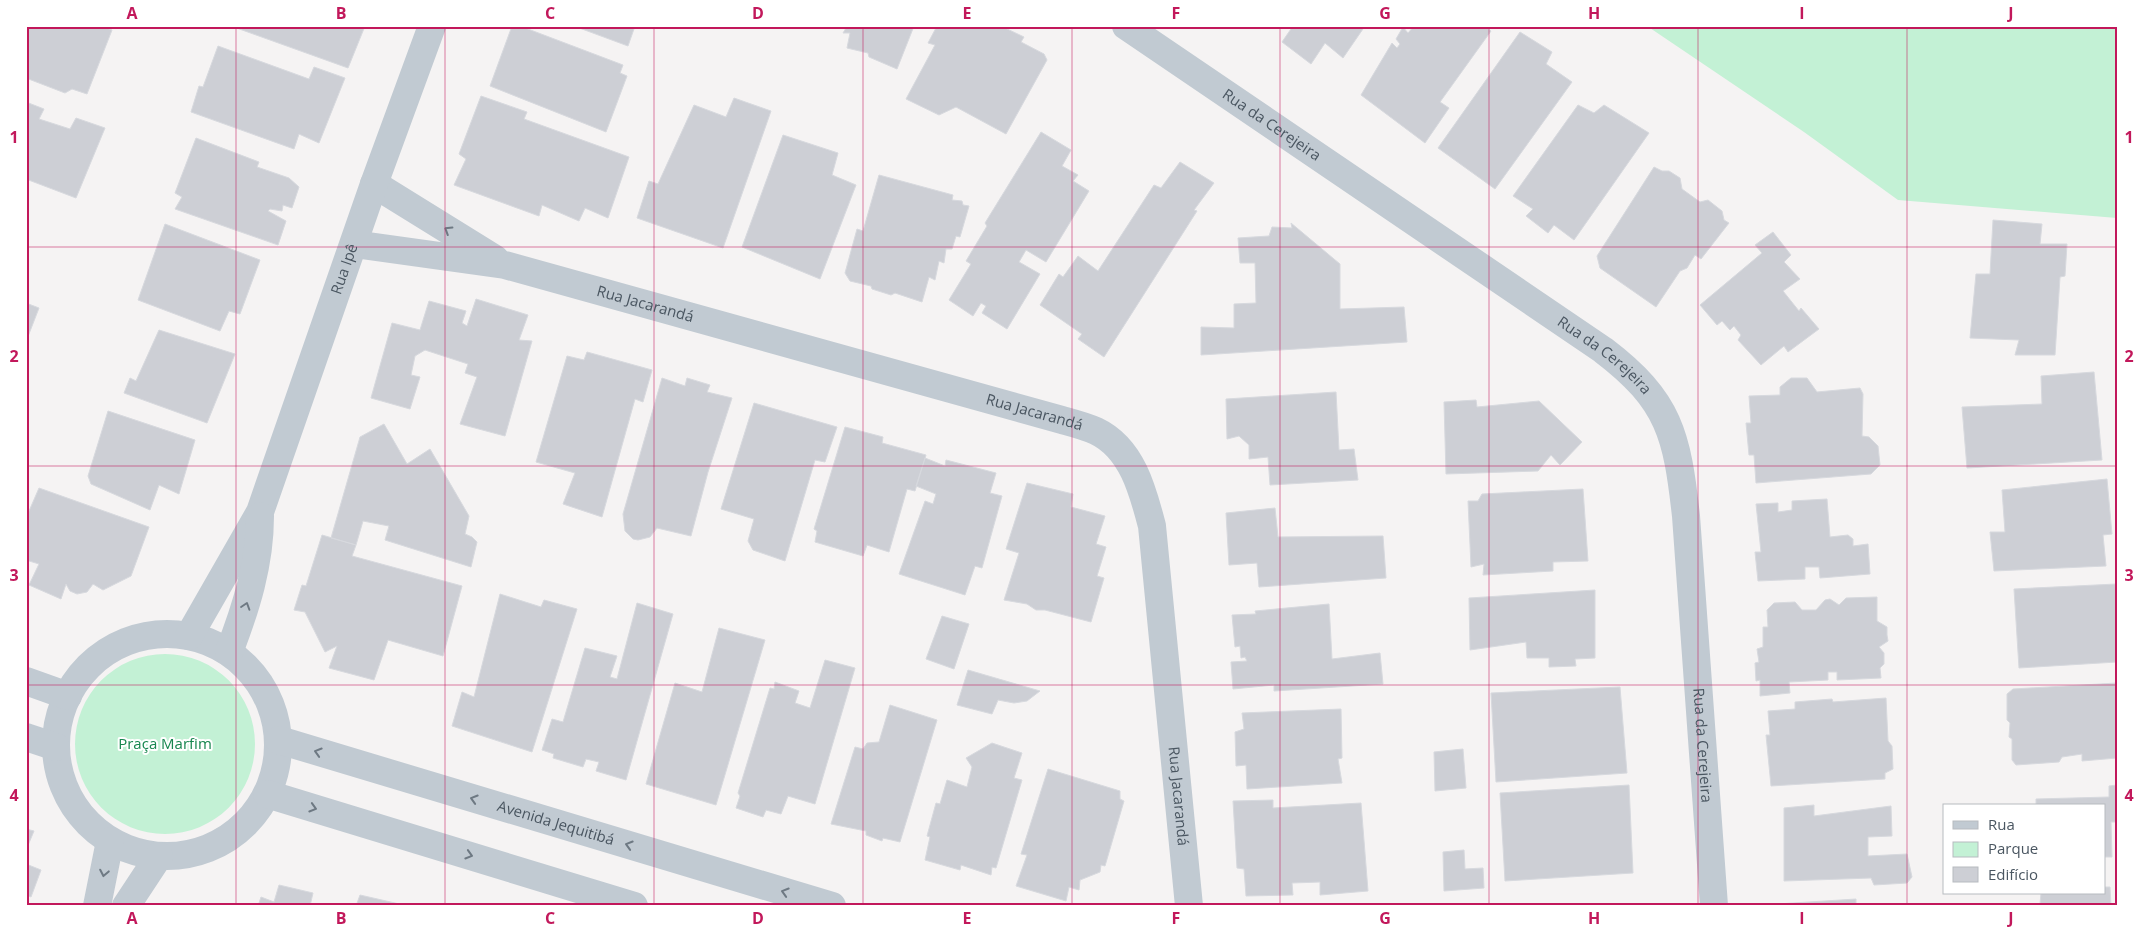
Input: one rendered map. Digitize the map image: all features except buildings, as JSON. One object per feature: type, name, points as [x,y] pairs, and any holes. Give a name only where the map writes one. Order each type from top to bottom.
[{"type":"street","name":"Rua Ipê","points":[[189,636],[260,512],[374,184],[432,26]]},
{"type":"street","name":"Rua da Cerejeira","points":[[1126,26],[1603,350],[1630,371],[1649,391],[1665,416],[1682,477],[1714,906]]},
{"type":"street","name":"Rua Jacarandá","points":[[374,184],[505,265]]},
{"type":"street","name":"Rua Jacarandá","points":[[354,244],[505,265],[1062,420],[1097,431],[1116,445],[1130,464],[1144,491],[1152,526],[1186,903]]},
{"type":"street","name":"Rua Ipê","points":[[229,652],[247,604],[260,540],[260,512]]},
{"type":"street","points":[[160,634],[189,636],[209,642],[229,652],[248,669],[264,690],[274,714],[278,740],[276,767],[267,794],[248,820],[222,841],[192,853],[159,856],[134,851],[110,841],[92,827],[73,804],[58,769],[56,747],[59,721],[68,696],[84,672],[106,653],[131,640],[160,634]]},
{"type":"street","points":[[26,681],[68,696]]},
{"type":"street","points":[[26,737],[56,747]]},
{"type":"street","name":"Avenida Jequitibá","points":[[278,740],[832,906]]},
{"type":"street","points":[[267,794],[634,906]]},
{"type":"street","points":[[97,906],[110,841]]},
{"type":"street","points":[[126,906],[159,856]]},
{"type":"green space","points":[[1647,26],[2117,26],[2117,218],[1898,200],[1804,132]]},
{"type":"green space","name":"Praça Marfim","points":[[156,654],[174,654],[199,661],[215,669],[229,680],[240,694],[248,710],[255,735],[255,753],[248,778],[240,794],[229,808],[215,819],[191,830],[174,834],[156,834],[139,830],[115,819],[95,801],[79,770],[75,753],[75,735],[79,718],[90,694],[108,674],[139,658]]}]
